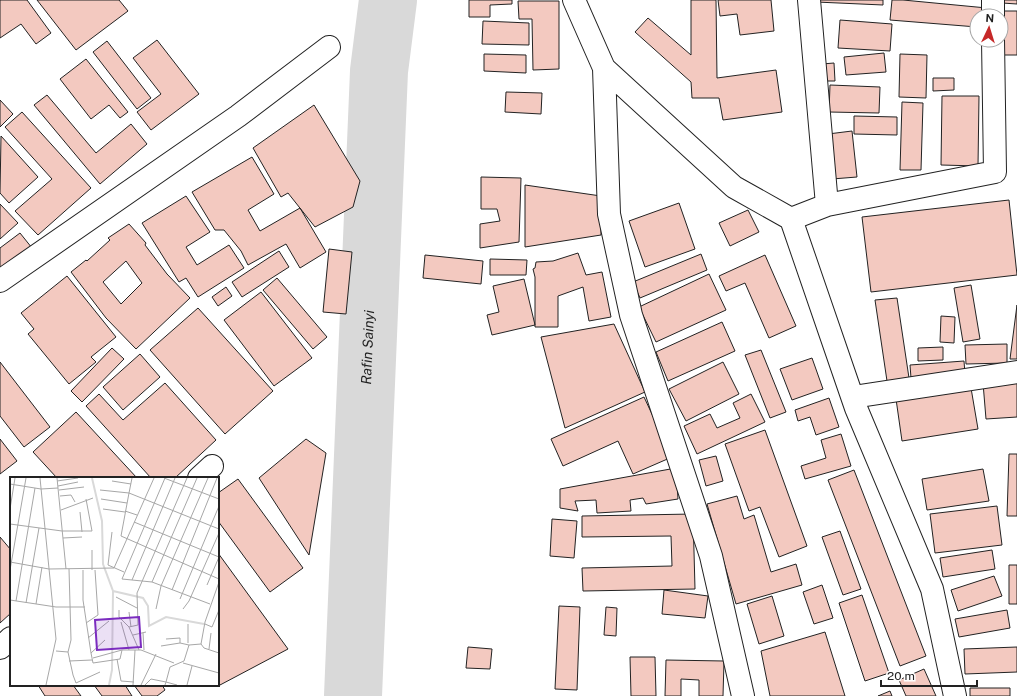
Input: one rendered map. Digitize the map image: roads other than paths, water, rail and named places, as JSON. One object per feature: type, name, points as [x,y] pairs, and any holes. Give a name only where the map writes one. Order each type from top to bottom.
[{"type":"street","points":[[574,0],[604,68],[610,214],[630,315],[711,556],[743,696]]},
{"type":"street","points":[[809,0],[827,205]]},
{"type":"street","points":[[0,281],[238,116],[329,47]]},
{"type":"street","points":[[790,219],[827,205],[995,172],[993,48]]},
{"type":"street","points":[[604,68],[734,187],[790,219],[859,415],[932,589],[955,696]]},
{"type":"street","points":[[853,397],[1017,372]]},
{"type":"street","points":[[0,648],[10,639]]},
{"type":"waterway","name":"Rafin Sainyi","points":[[353,696],[379,71],[388,0]]}]
